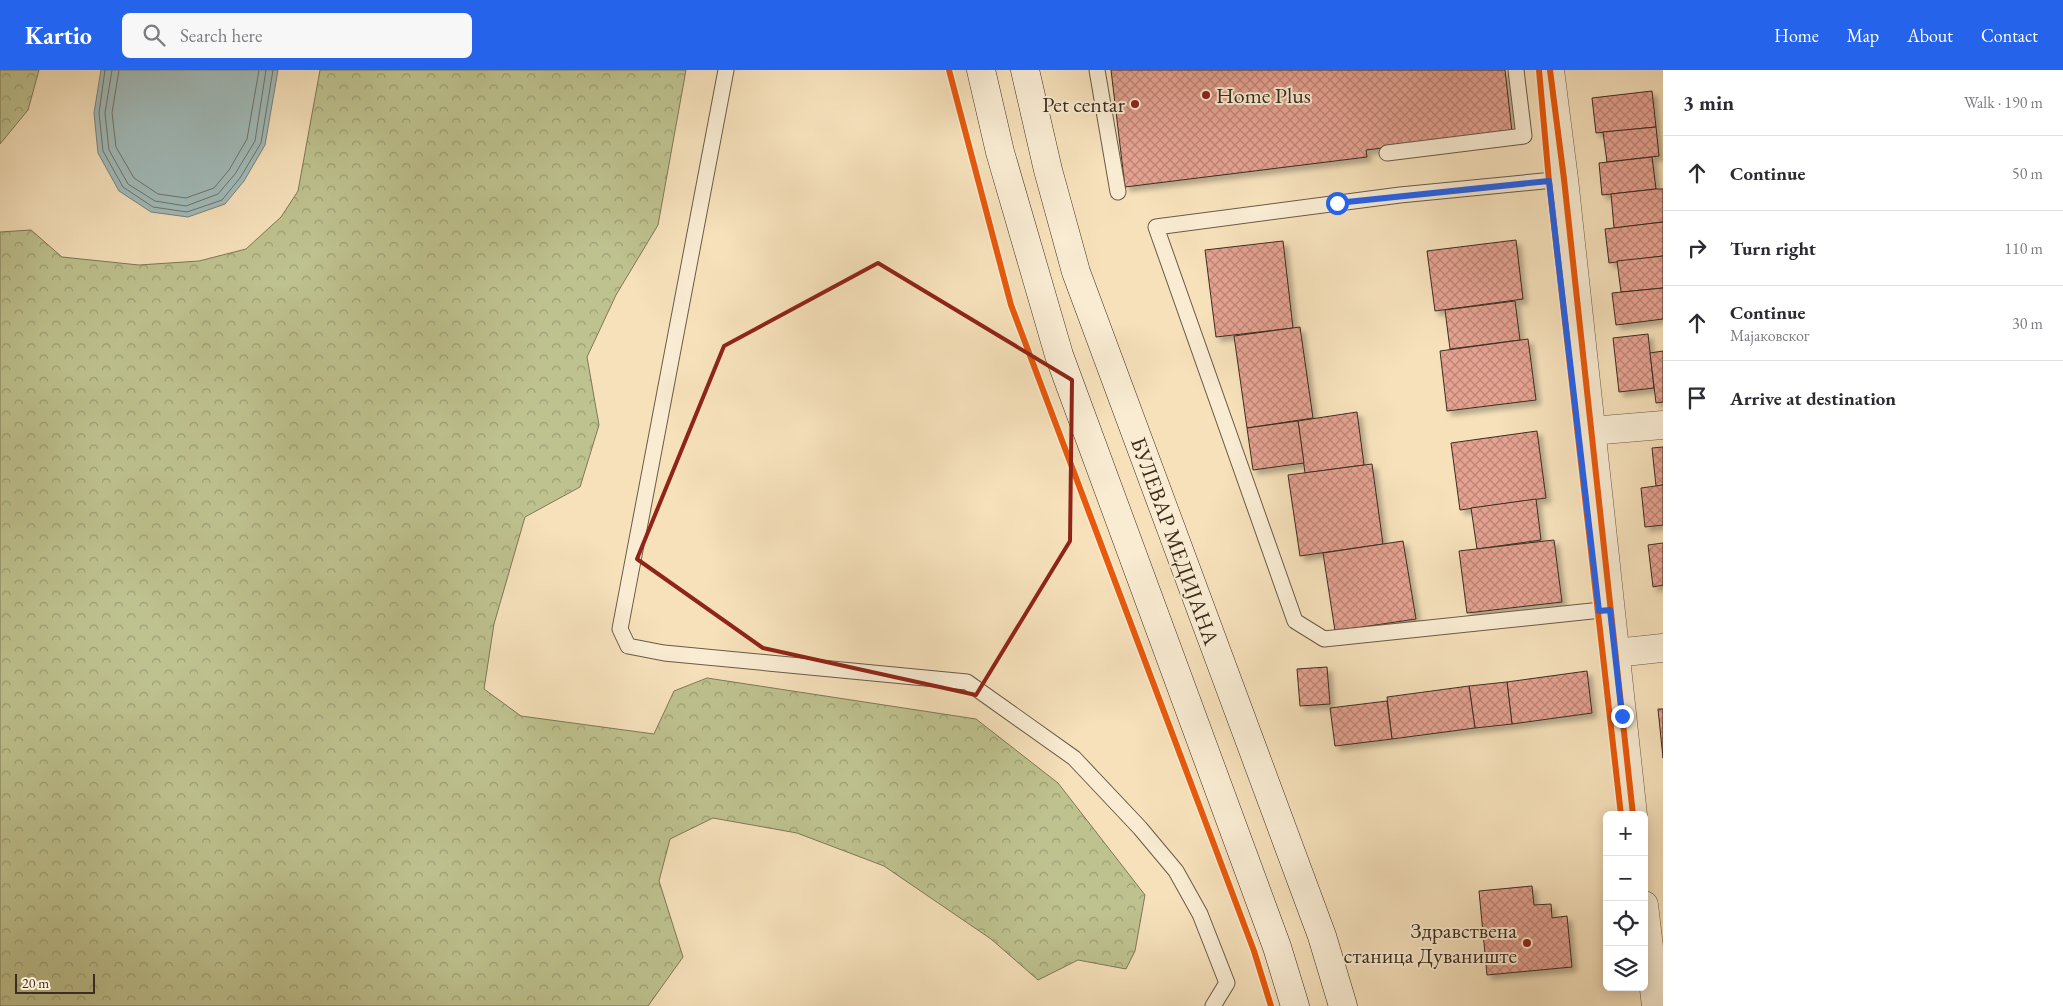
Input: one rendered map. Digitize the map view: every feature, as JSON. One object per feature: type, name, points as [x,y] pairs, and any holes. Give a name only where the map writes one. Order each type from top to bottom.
[{"type":"main road","name":"БУЛЕВАР МЕДИЈАНА","points":[[981,70],[1000,152],[1060,355],[1277,947],[1295,1006]]},
{"type":"main road","points":[[1550,70],[1564,179],[1633,811]]},
{"type":"main road","name":"БУЛЕВАР МЕДИЈАНА","points":[[1028,76],[1048,170],[1076,272],[1322,936],[1343,1006]]},
{"type":"main road","points":[[1591,430],[1663,425]]},
{"type":"main road","points":[[1615,653],[1663,648]]},
{"type":"main road","points":[[1648,939],[1656,1006]]},
{"type":"lane","points":[[726,70],[620,629],[628,646],[664,653],[967,682],[1074,758],[1140,828],[1176,871],[1200,914],[1227,983],[1213,1006]]},
{"type":"lane","points":[[1097,70],[1118,192]]},
{"type":"lane","points":[[1387,153],[1524,136],[1516,70]]},
{"type":"lane","points":[[1564,179],[1400,195],[1156,227],[1295,621],[1324,639],[1610,610]]},
{"type":"highlighted area","points":[[878,263],[1072,380],[1070,541],[976,695],[763,648],[637,559],[724,346]]},
{"type":"green space","points":[[0,70],[39,70],[28,110],[0,144]]},
{"type":"green space","points":[[320,70],[686,70],[658,225],[616,295],[587,357],[599,425],[580,487],[525,517],[494,624],[484,689],[521,716],[654,734],[674,691],[707,678],[976,719],[1058,783],[1145,895],[1135,951],[1126,969],[1078,960],[1038,980],[991,939],[884,866],[797,833],[713,818],[670,839],[659,881],[683,957],[648,1006],[0,1006],[0,232],[31,230],[62,257],[139,265],[199,261],[246,249],[281,217],[298,191]]},
{"type":"water","points":[[101,70],[278,70],[265,145],[244,181],[225,204],[188,217],[151,212],[119,191],[98,153],[94,113]]},
{"type":"building","points":[[1111,70],[1505,70],[1512,132],[1366,150],[1367,157],[1125,187]]},
{"type":"building","points":[[1652,91],[1656,127],[1596,133],[1592,98]]},
{"type":"building","points":[[1656,127],[1659,156],[1607,162],[1603,132]]},
{"type":"building","points":[[1652,157],[1656,189],[1602,195],[1599,163]]},
{"type":"building","points":[[1663,189],[1663,222],[1614,228],[1611,194]]},
{"type":"building","points":[[1663,222],[1663,256],[1609,263],[1605,229]]},
{"type":"building","points":[[1516,240],[1523,299],[1435,311],[1427,251]]},
{"type":"building","points":[[1283,241],[1293,328],[1216,337],[1205,250]]},
{"type":"building","points":[[1663,256],[1663,288],[1621,292],[1617,261]]},
{"type":"building","points":[[1663,288],[1663,319],[1616,325],[1612,293]]},
{"type":"building","points":[[1515,301],[1520,340],[1450,349],[1445,310]]},
{"type":"building","points":[[1300,327],[1313,418],[1247,428],[1234,336]]},
{"type":"building","points":[[1648,334],[1654,388],[1619,392],[1613,338]]},
{"type":"building","points":[[1528,339],[1536,400],[1447,411],[1440,351]]},
{"type":"building","points":[[1663,351],[1663,402],[1656,403],[1650,353]]},
{"type":"building","points":[[1357,412],[1364,465],[1305,473],[1298,421]]},
{"type":"building","points":[[1298,421],[1304,463],[1253,470],[1247,428]]},
{"type":"building","points":[[1537,431],[1546,498],[1460,510],[1451,443]]},
{"type":"building","points":[[1663,447],[1663,485],[1656,486],[1652,448]]},
{"type":"building","points":[[1372,464],[1383,544],[1300,556],[1288,475]]},
{"type":"building","points":[[1663,485],[1663,525],[1645,527],[1641,488]]},
{"type":"building","points":[[1536,499],[1541,540],[1477,549],[1471,508]]},
{"type":"building","points":[[1554,540],[1562,602],[1467,613],[1459,551]]},
{"type":"building","points":[[1403,541],[1416,619],[1335,631],[1323,553]]},
{"type":"building","points":[[1663,543],[1663,585],[1653,587],[1648,545]]},
{"type":"building","points":[[1327,667],[1330,704],[1300,706],[1297,669]]},
{"type":"building","points":[[1587,671],[1592,713],[1512,724],[1507,682]]},
{"type":"building","points":[[1507,682],[1512,724],[1475,728],[1469,686]]},
{"type":"building","points":[[1469,686],[1475,728],[1392,739],[1387,697]]},
{"type":"building","points":[[1387,701],[1392,739],[1335,746],[1330,708]]},
{"type":"building","points":[[1658,709],[1663,709],[1663,758]]},
{"type":"building","name":"Здравствена станица Дуваниште","points":[[1532,886],[1534,905],[1551,904],[1552,918],[1567,916],[1572,967],[1487,975],[1479,891]]},
{"type":"cycle path","points":[[949,70],[1011,305],[1254,951],[1271,1006]]},
{"type":"cycle path","points":[[1539,70],[1549,181],[1621,811]]},
{"type":"cycle path","points":[[1550,70],[1564,179],[1633,811]]},
{"type":"place","name":"Home Plus","points":[[1206,95]]},
{"type":"place","name":"Pet centar","points":[[1135,104]]},
{"type":"place","name":"Здравствена станица Дуваниште","points":[[1527,943]]},
{"type":"route","points":[[1337,203],[1549,181],[1599,611],[1610,610],[1622,716]]}]
